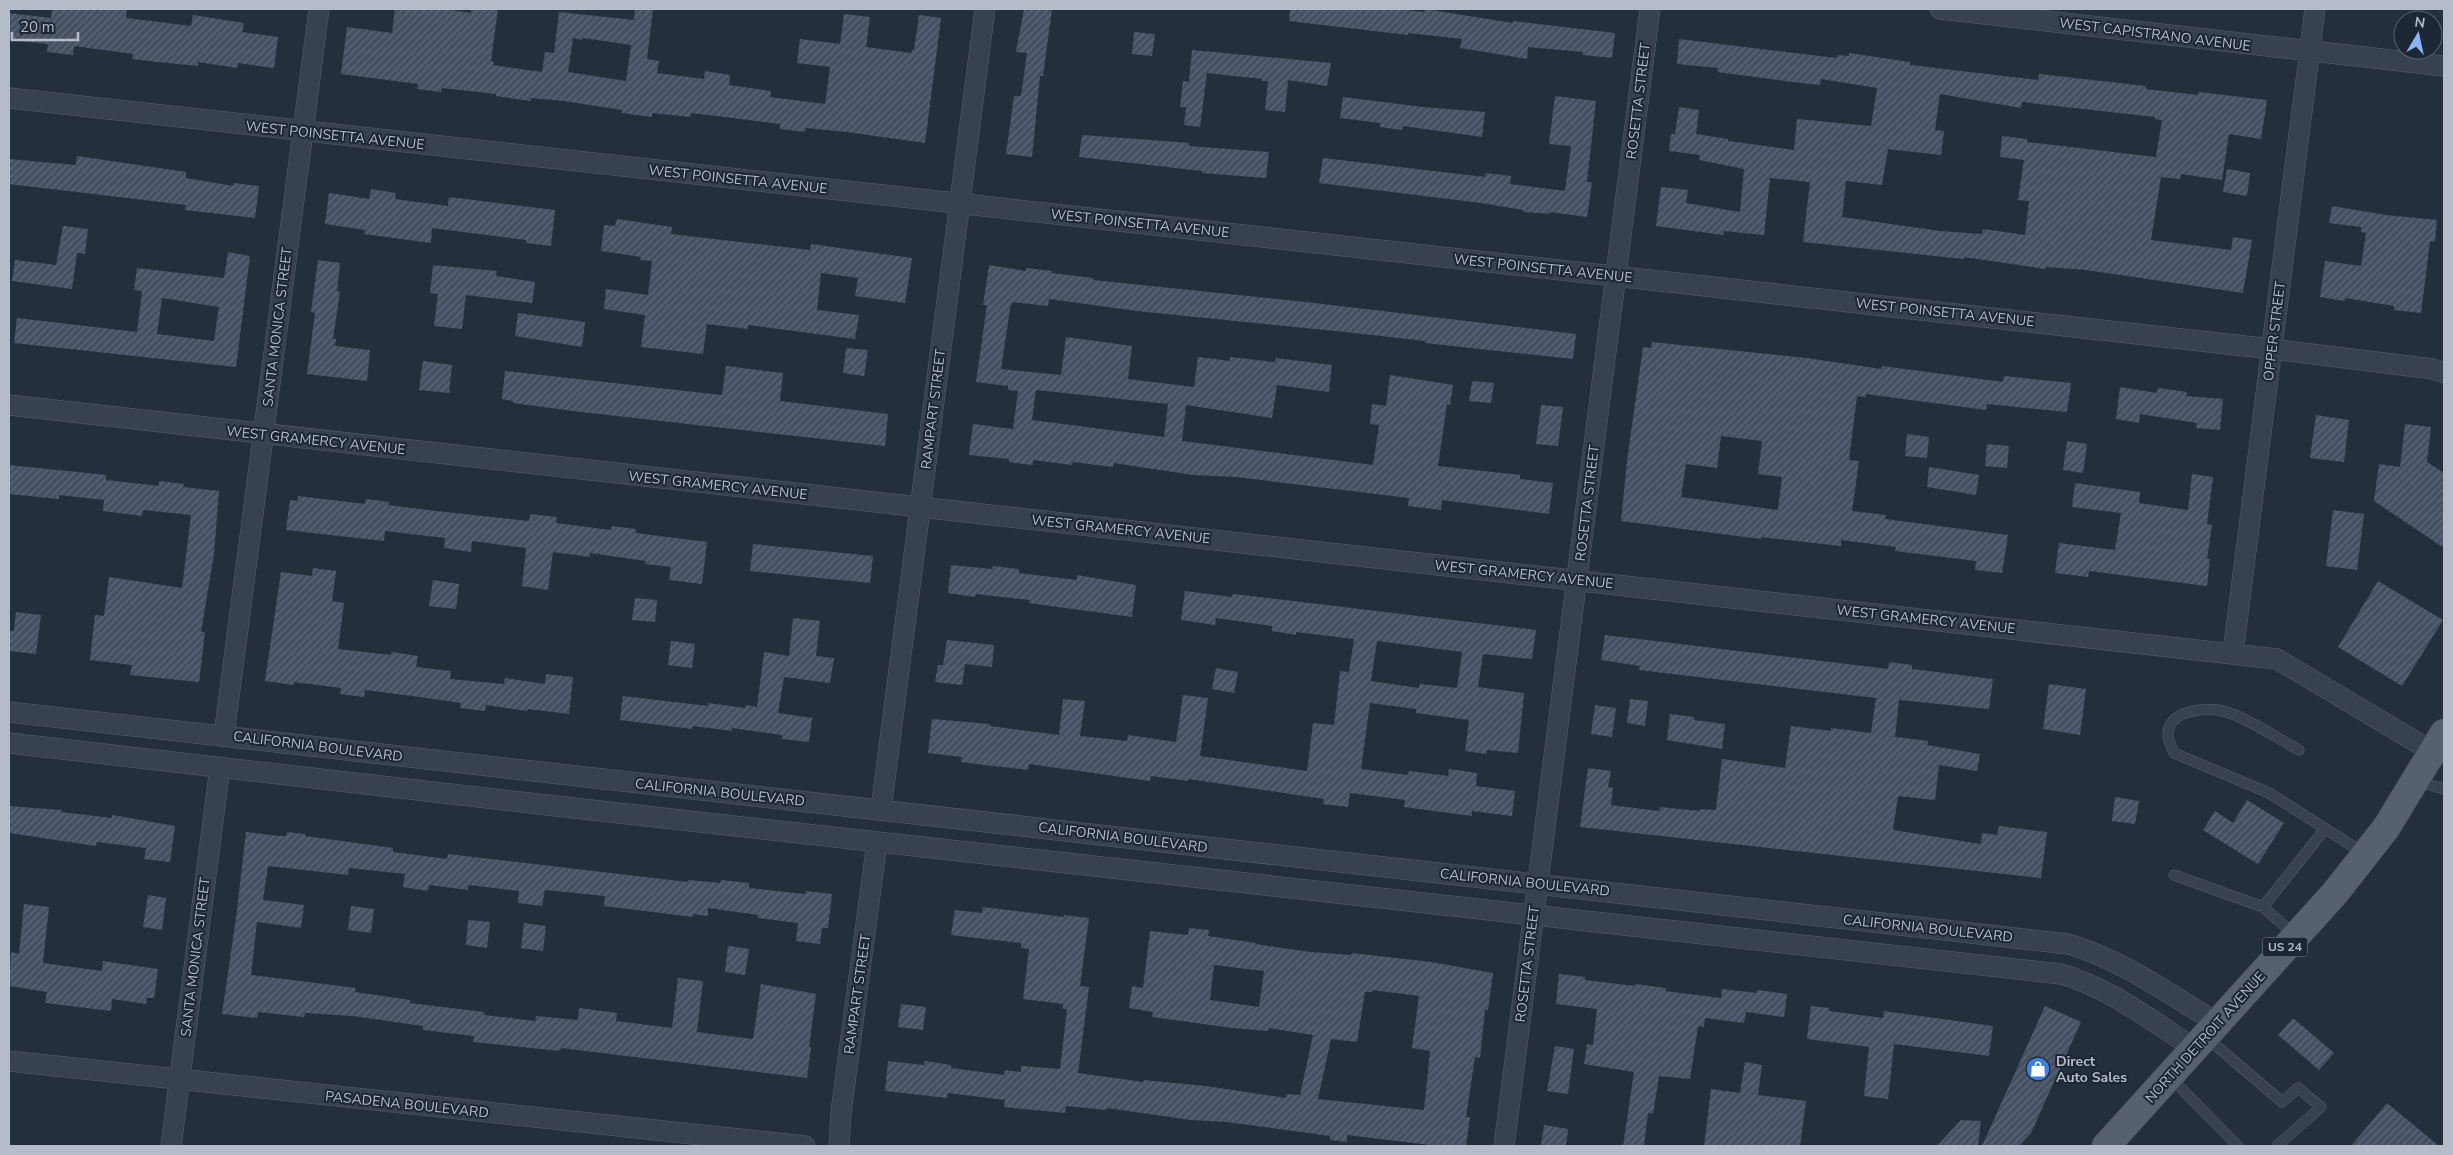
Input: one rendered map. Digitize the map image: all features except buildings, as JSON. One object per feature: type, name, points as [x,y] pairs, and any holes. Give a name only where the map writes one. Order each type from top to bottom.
[{"type":"main road","name":"NORTH DETROIT AVENUE","points":[[2106,1146],[2335,893],[2386,828],[2439,742]]},
{"type":"street","name":"SANTA MONICA STREET","points":[[224,735],[319,9]]},
{"type":"street","name":"RAMPART STREET","points":[[881,809],[985,9]]},
{"type":"street","name":"ROSETTA STREET","points":[[1504,1146],[1650,9]]},
{"type":"street","name":"WEST CAPISTRANO AVENUE","points":[[1940,9],[2444,66]]},
{"type":"street","name":"OPPER STREET","points":[[2233,652],[2315,9]]},
{"type":"street","name":"WEST POINSETTA AVENUE","points":[[9,98],[2272,349],[2433,369],[2444,372]]},
{"type":"street","name":"WEST GRAMERCY AVENUE","points":[[9,405],[2233,652],[2277,659],[2439,742]]},
{"type":"street","name":"CALIFORNIA BOULEVARD","points":[[9,712],[2060,943],[2092,951],[2137,974],[2206,1036]]},
{"type":"street","points":[[220,767],[238,760],[239,749],[224,735]]},
{"type":"street","points":[[9,743],[547,806],[2051,972],[2084,980],[2206,1036]]},
{"type":"street","name":"SANTA MONICA STREET","points":[[171,1146],[220,767]]},
{"type":"street","points":[[547,806],[550,774]]},
{"type":"street","points":[[877,842],[898,832],[899,824],[881,809]]},
{"type":"street","name":"RAMPART STREET","points":[[839,1146],[841,1112],[877,842]]},
{"type":"street","points":[[1208,878],[1211,848]]},
{"type":"street","points":[[1904,956],[1907,925]]},
{"type":"street","name":"PASADENA BOULEVARD","points":[[9,1061],[805,1146]]},
{"type":"lane","points":[[2299,750],[2226,712],[2202,710],[2184,712],[2171,724],[2168,735],[2174,754],[2269,794],[2365,854]]},
{"type":"lane","points":[[2415,781],[2444,789]]},
{"type":"lane","points":[[2263,907],[2325,829]]},
{"type":"lane","points":[[2174,875],[2263,907],[2296,936]]},
{"type":"lane","points":[[2206,1036],[2282,1102],[2298,1088],[2321,1107],[2277,1146]]},
{"type":"lane","points":[[2170,1076],[2238,1146]]},
{"type":"place","name":"Direct Auto Sales","points":[[2038,1069]]}]
